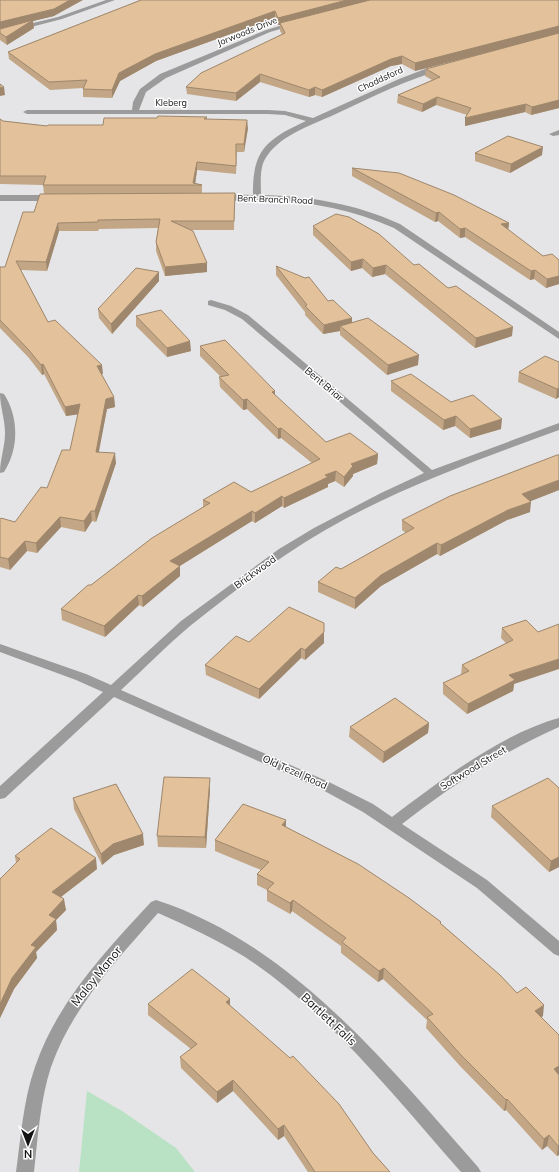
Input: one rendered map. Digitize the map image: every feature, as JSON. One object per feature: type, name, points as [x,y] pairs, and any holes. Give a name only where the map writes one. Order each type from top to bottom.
[{"type":"street","points":[[0,33],[60,18],[112,0]]},
{"type":"street","name":"Jorwoods Drive","points":[[135,112],[137,102],[144,91],[163,76],[268,31],[301,21]]},
{"type":"street","name":"Chaddsford","points":[[257,197],[258,172],[262,156],[277,141],[314,121],[407,77],[452,64]]},
{"type":"street","name":"Kleberg","points":[[27,112],[268,112],[285,113],[314,121]]},
{"type":"street","name":"Bent Branch Road","points":[[210,197],[300,198],[330,202],[358,209],[382,218],[559,336]]},
{"type":"street","points":[[0,198],[62,198]]},
{"type":"street","name":"Bent Briar","points":[[211,303],[228,308],[245,317],[431,474]]},
{"type":"street","points":[[0,396],[10,419],[11,432],[10,445],[0,469]]},
{"type":"street","name":"Brickwood","points":[[0,794],[113,692],[185,624],[283,551],[325,526],[431,474],[559,426]]},
{"type":"street","name":"Old Tezel Road","points":[[0,648],[60,669],[324,785],[393,823],[482,884],[559,950]]},
{"type":"street","name":"Softwood Street","points":[[393,823],[446,782],[489,756],[559,722]]},
{"type":"street","name":"Maloy Manor","points":[[25,1172],[34,1107],[42,1068],[55,1036],[70,1008],[92,977],[156,906]]},
{"type":"street","name":"Bartlett Falls","points":[[156,906],[199,924],[262,961],[322,1009],[357,1045],[472,1172]]},
{"type":"green space","points":[[87,1091],[122,1111],[176,1148],[195,1172],[79,1172]]},
{"type":"building","points":[[0,0],[70,0],[54,9],[0,22]]},
{"type":"building","points":[[141,0],[347,0],[278,18],[275,11],[155,54],[119,73],[112,90],[83,89],[87,80],[49,82],[8,52]]},
{"type":"building","points":[[370,0],[559,0],[559,26],[415,63],[402,56],[391,59],[322,90],[315,87],[309,90],[260,74],[236,93],[186,87],[201,73],[285,33],[280,23]]},
{"type":"building","points":[[33,20],[6,37],[0,33],[0,29]]},
{"type":"building","points":[[559,33],[559,100],[532,107],[526,104],[465,118],[471,108],[437,97],[423,104],[398,95],[440,77],[426,69]]},
{"type":"building","points":[[158,116],[207,117],[204,119],[247,120],[244,144],[236,144],[236,166],[197,162],[193,183],[202,185],[43,185],[46,176],[0,176],[0,119],[3,121],[47,126],[103,125],[104,118],[157,118]]},
{"type":"building","points":[[508,136],[543,147],[511,164],[475,153]]},
{"type":"building","points":[[352,168],[399,173],[454,195],[509,223],[501,224],[543,256],[552,254],[559,260],[559,276],[547,279],[535,270],[531,271],[465,228],[460,229],[439,212],[436,213]]},
{"type":"building","points":[[235,193],[234,221],[171,221],[193,231],[207,263],[165,267],[156,242],[160,219],[98,220],[98,222],[58,223],[46,262],[16,261],[48,322],[55,320],[102,365],[97,366],[114,397],[106,399],[96,452],[115,453],[95,511],[91,511],[84,521],[60,517],[36,543],[25,541],[8,559],[0,557],[0,519],[15,522],[41,487],[47,488],[62,450],[70,450],[80,404],[65,407],[43,364],[41,365],[0,320],[0,267],[5,267],[23,212],[34,212],[40,194]]},
{"type":"building","points":[[336,214],[349,217],[379,234],[414,265],[419,264],[448,288],[456,286],[513,327],[476,338],[386,265],[373,268],[363,259],[351,262],[313,226]]},
{"type":"building","points":[[276,266],[305,278],[309,277],[328,301],[333,300],[352,318],[324,325],[305,306],[307,305]]},
{"type":"building","points":[[136,268],[159,272],[111,324],[98,309]]},
{"type":"building","points":[[161,310],[190,341],[167,348],[136,316]]},
{"type":"building","points":[[368,318],[419,355],[388,365],[340,326]]},
{"type":"building","points":[[225,340],[275,391],[272,392],[326,442],[350,433],[378,454],[351,464],[353,466],[344,477],[336,471],[325,475],[328,477],[284,498],[282,496],[255,513],[252,511],[170,561],[180,566],[142,596],[138,595],[104,626],[61,609],[88,585],[91,585],[152,538],[210,503],[203,500],[234,482],[251,492],[320,459],[281,428],[278,429],[247,399],[243,400],[219,377],[229,375],[200,346]]},
{"type":"building","points":[[545,356],[559,362],[559,388],[557,389],[519,372]]},
{"type":"building","points":[[411,374],[451,402],[473,395],[502,419],[470,429],[456,416],[444,420],[391,381]]},
{"type":"building","points":[[559,455],[559,480],[522,494],[531,502],[508,510],[441,545],[437,543],[381,575],[355,598],[318,582],[336,567],[341,569],[414,528],[402,520],[450,496]]},
{"type":"building","points":[[289,607],[324,623],[324,632],[305,650],[301,648],[259,689],[205,665],[236,636],[249,642]]},
{"type":"building","points":[[526,620],[538,632],[559,624],[559,659],[509,675],[515,680],[468,704],[443,683],[469,671],[462,665],[513,640],[502,628]]},
{"type":"building","points":[[395,698],[429,723],[384,752],[350,727]]},
{"type":"building","points":[[164,777],[210,778],[205,837],[157,836]]},
{"type":"building","points":[[548,778],[559,788],[559,857],[551,861],[492,806]]},
{"type":"building","points":[[116,784],[143,834],[113,844],[101,854],[73,798]]},
{"type":"building","points":[[243,804],[286,820],[282,825],[358,864],[409,898],[441,922],[440,923],[500,975],[517,993],[526,987],[544,1005],[535,1011],[559,1035],[559,1066],[554,1069],[559,1075],[558,1146],[549,1135],[544,1139],[507,1099],[506,1100],[461,1055],[427,1017],[433,1014],[384,968],[379,971],[342,942],[346,938],[293,900],[290,903],[267,890],[274,883],[257,874],[269,862],[215,840]]},
{"type":"building","points":[[51,828],[96,858],[52,892],[64,899],[49,915],[56,919],[31,945],[36,947],[12,978],[0,1004],[0,879],[20,859],[15,856]]},
{"type":"building","points":[[192,969],[230,999],[226,1002],[290,1058],[293,1056],[339,1104],[373,1153],[390,1172],[315,1172],[284,1125],[278,1129],[233,1080],[217,1092],[180,1057],[197,1044],[148,1004]]}]
